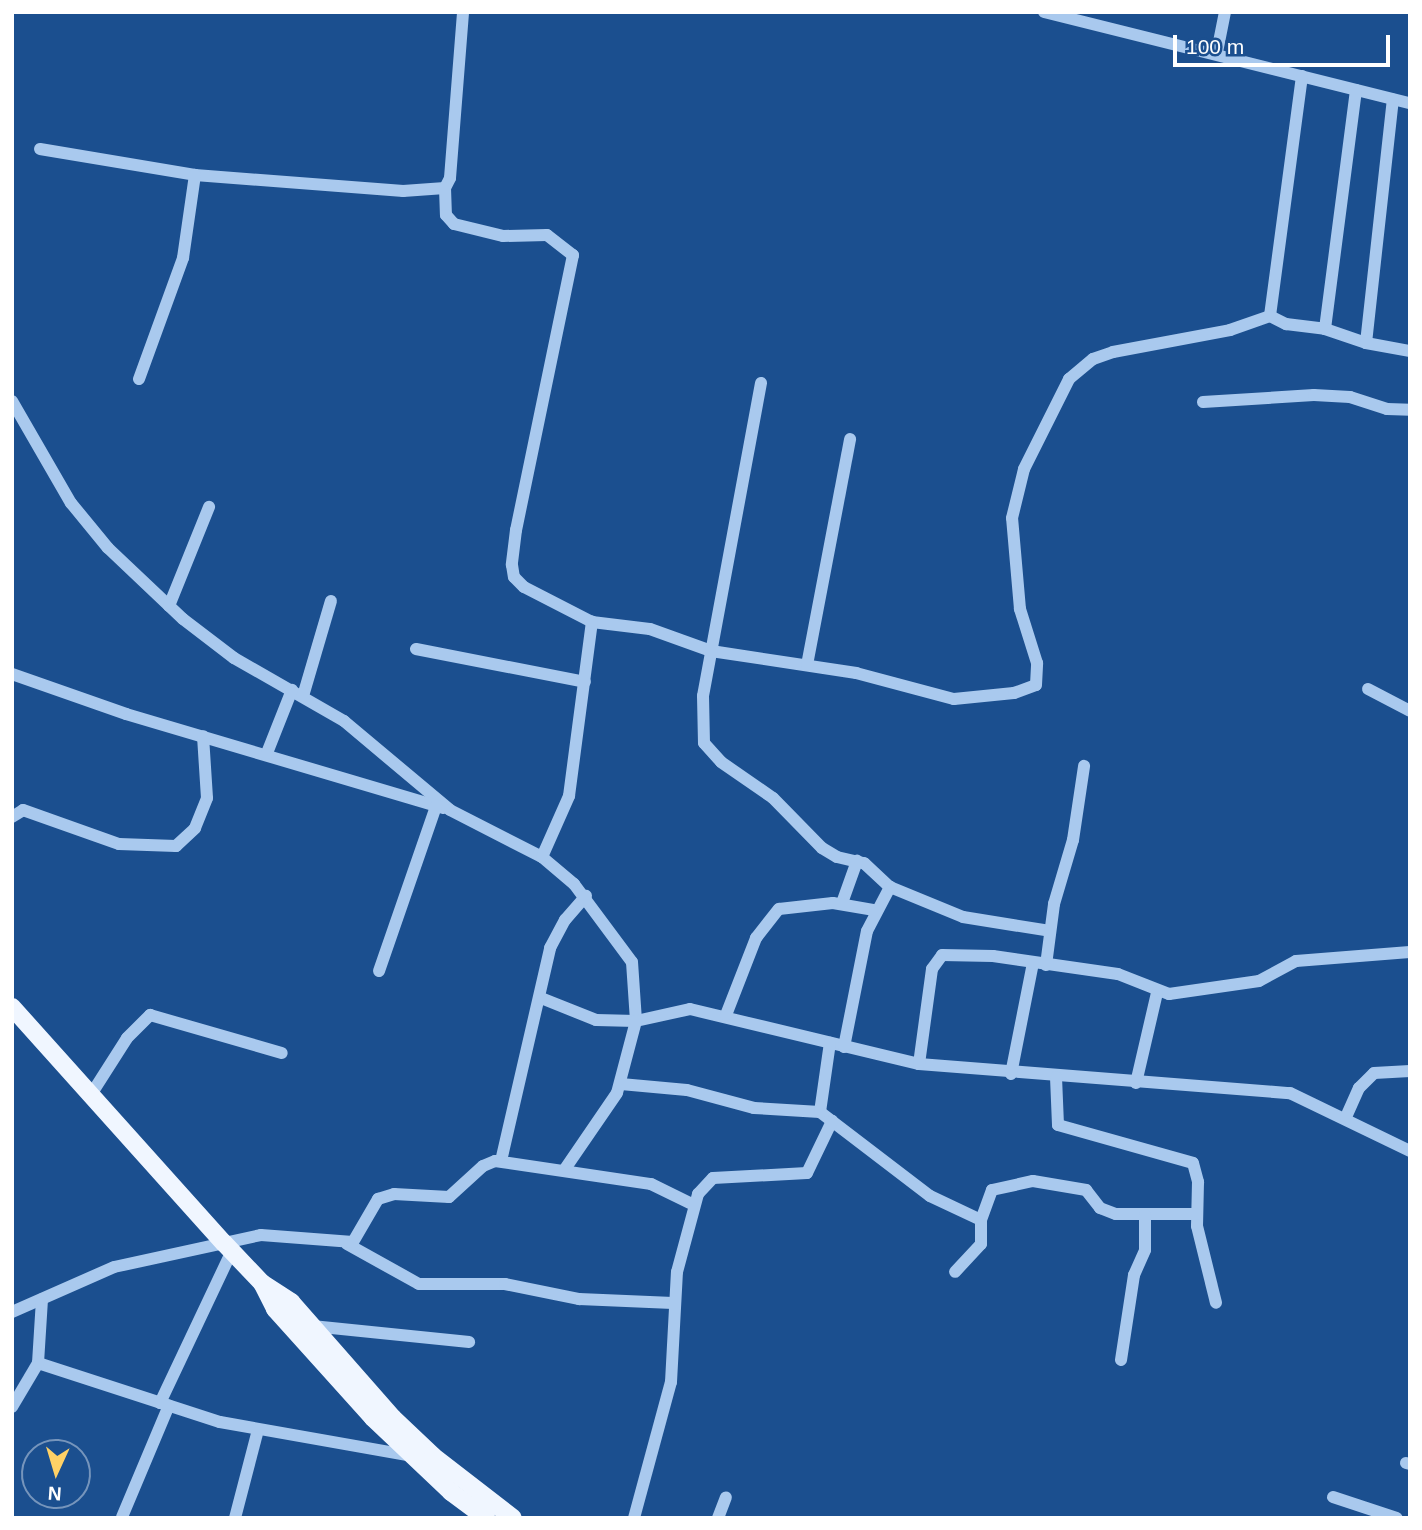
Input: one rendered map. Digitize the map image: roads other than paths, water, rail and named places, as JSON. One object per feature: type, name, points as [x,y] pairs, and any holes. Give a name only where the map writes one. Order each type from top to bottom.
[{"type":"main road","points":[[12,1007],[262,1283],[291,1302],[433,1456],[513,1518]]},
{"type":"main road","points":[[262,1283],[275,1309],[300,1339],[413,1456],[486,1518]]},
{"type":"street","points":[[463,12],[450,178],[445,188],[446,215],[454,224],[503,236],[547,235],[573,255],[512,565],[514,577],[524,587],[592,622],[650,629],[711,651],[856,673],[954,699],[1014,694],[1036,685],[1037,663],[1020,609],[1012,518],[1024,469],[1059,393],[1078,369],[1104,354],[1230,330],[1270,316],[1286,324],[1325,329],[1366,343],[1410,351]]},
{"type":"street","points":[[1044,12],[1217,52],[1410,103]]},
{"type":"street","points":[[1217,52],[1225,12]]},
{"type":"street","points":[[1270,316],[1301,76]]},
{"type":"street","points":[[1325,329],[1356,90]]},
{"type":"street","points":[[1366,343],[1393,99]]},
{"type":"street","points":[[40,149],[195,175],[403,191],[445,188]]},
{"type":"street","points":[[139,379],[183,258],[195,175]]},
{"type":"street","points":[[761,383],[711,651],[701,731],[709,752],[773,798],[822,848],[837,857],[857,861],[872,868],[890,887],[963,917],[1050,931]]},
{"type":"street","points":[[1203,402],[1314,395],[1410,410]]},
{"type":"street","points":[[12,401],[71,503],[108,548],[169,607],[212,643],[298,693],[377,746],[450,810]]},
{"type":"street","points":[[807,665],[850,439]]},
{"type":"street","points":[[169,607],[209,507]]},
{"type":"street","points":[[267,753],[298,693],[331,601]]},
{"type":"street","points":[[542,857],[569,796],[592,622]]},
{"type":"street","points":[[416,649],[585,682]]},
{"type":"street","points":[[12,674],[203,736],[450,810],[542,857],[586,897],[632,962],[636,1021],[621,1084],[565,1169]]},
{"type":"street","points":[[1368,689],[1410,711]]},
{"type":"street","points":[[12,817],[23,810],[119,844],[176,846],[195,828],[207,797],[203,736]]},
{"type":"street","points":[[1011,1074],[1076,825],[1084,766]]},
{"type":"street","points":[[379,971],[436,806]]},
{"type":"street","points":[[842,903],[857,861]]},
{"type":"street","points":[[844,1047],[874,910],[890,887]]},
{"type":"street","points":[[501,1161],[555,934],[586,897]]},
{"type":"street","points":[[726,1014],[755,938],[773,914],[785,908],[842,903],[874,910]]},
{"type":"street","points":[[919,1064],[935,961],[957,954],[1118,974],[1157,993],[1241,985],[1296,961],[1410,951]]},
{"type":"street","points":[[1136,1083],[1157,993]]},
{"type":"street","points":[[541,998],[596,1020],[636,1021],[690,1009],[726,1014],[844,1047],[919,1064],[1011,1074],[1290,1093],[1346,1117],[1410,1151]]},
{"type":"street","points":[[92,1093],[127,1038],[150,1015],[282,1053]]},
{"type":"street","points":[[820,1112],[830,1043]]},
{"type":"street","points":[[1346,1117],[1359,1088],[1374,1073],[1410,1071]]},
{"type":"street","points":[[1056,1077],[1058,1125],[1193,1163],[1198,1182],[1196,1214],[1216,1303]]},
{"type":"street","points":[[621,1084],[687,1090],[754,1108],[820,1112],[930,1196],[981,1220]]},
{"type":"street","points":[[634,1518],[671,1382],[673,1303],[694,1205],[703,1186],[713,1178],[807,1173],[832,1121]]},
{"type":"street","points":[[347,1244],[357,1239],[378,1199],[394,1194],[443,1199],[483,1166],[501,1161],[651,1184],[694,1205]]},
{"type":"street","points":[[955,1272],[981,1244],[981,1220],[992,1191],[1033,1181],[1086,1190],[1106,1212],[1145,1215],[1196,1214]]},
{"type":"street","points":[[1121,1360],[1134,1275],[1145,1250],[1145,1215]]},
{"type":"street","points":[[12,1312],[114,1268],[228,1247],[277,1234],[347,1244],[419,1284],[505,1284],[586,1300],[673,1303]]},
{"type":"street","points":[[122,1517],[228,1247]]},
{"type":"street","points":[[12,1406],[38,1363],[42,1299]]},
{"type":"street","points":[[312,1325],[469,1342]]},
{"type":"street","points":[[38,1363],[165,1404],[258,1430],[413,1456]]},
{"type":"street","points":[[235,1518],[258,1430]]},
{"type":"street","points":[[718,1518],[726,1497]]},
{"type":"street","points":[[1333,1497],[1397,1518]]}]
